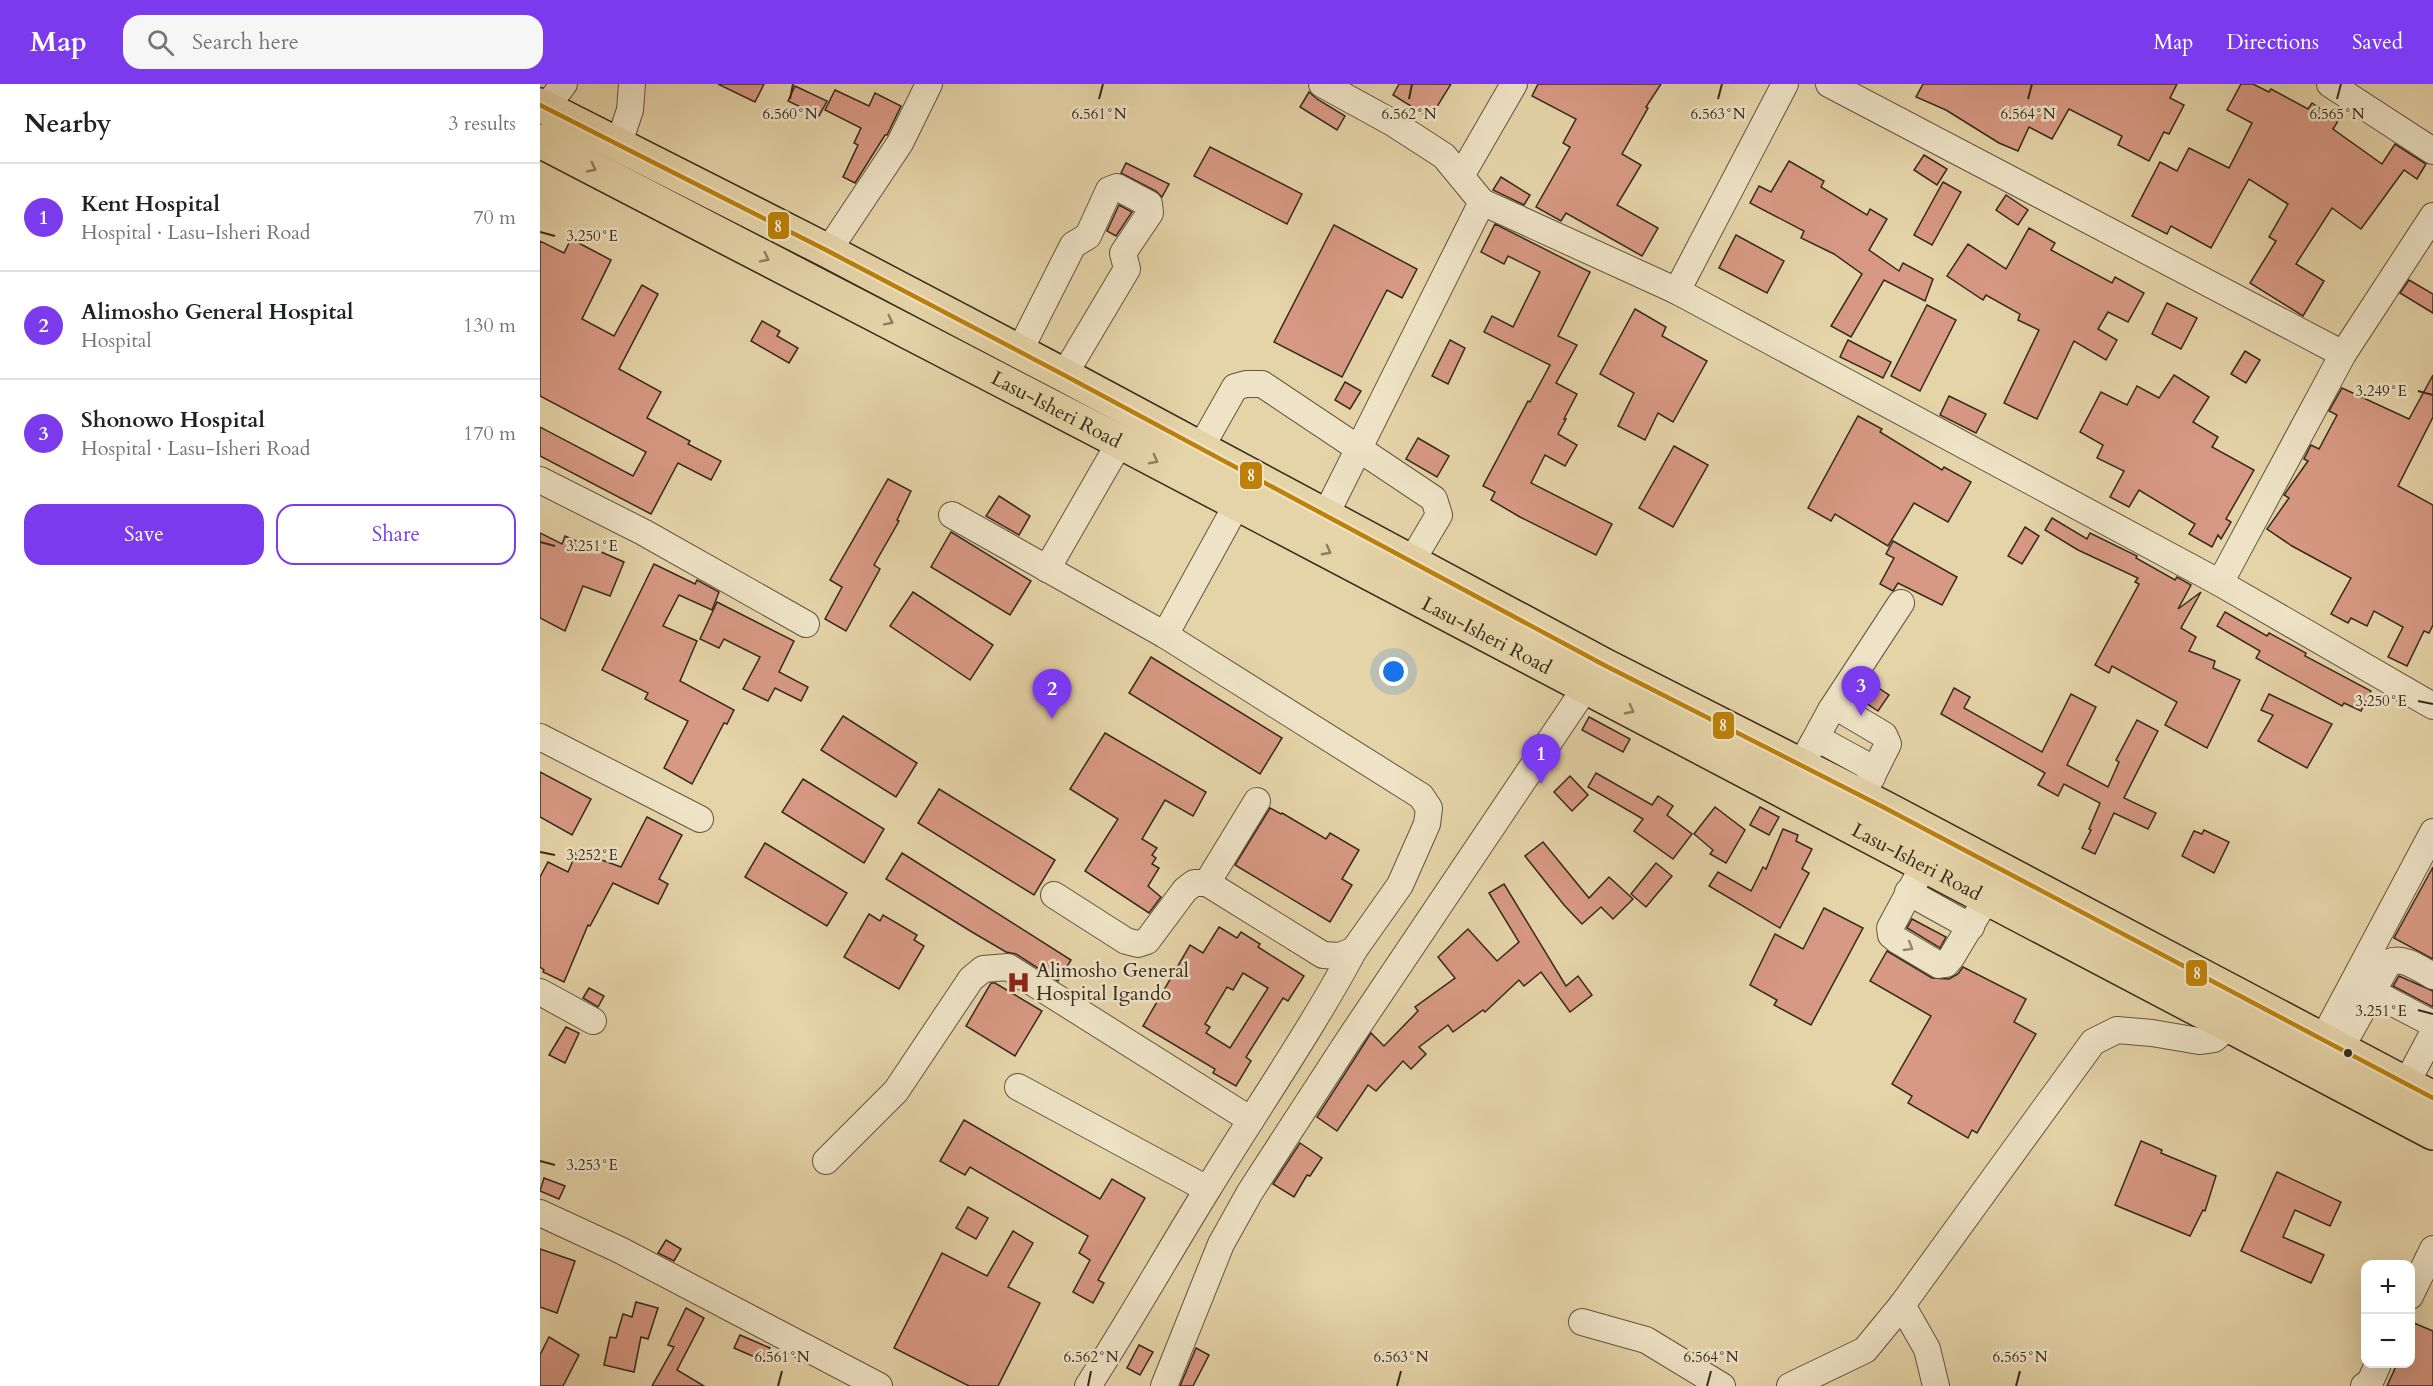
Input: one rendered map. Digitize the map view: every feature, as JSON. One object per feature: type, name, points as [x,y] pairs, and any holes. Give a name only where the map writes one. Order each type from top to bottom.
[{"type":"main road","name":"Lasu-Isheri Road","points":[[550,99],[618,146],[828,251],[1200,449],[1245,490],[1916,879],[1987,898],[2433,1133]]},
{"type":"main road","name":"Lasu-Isheri Road","points":[[540,141],[1120,442],[1245,490],[1324,516],[1604,665],[1807,754],[2420,1091]]},
{"type":"street","points":[[618,146],[630,110],[632,84]]},
{"type":"street","points":[[828,251],[900,143],[929,84]]},
{"type":"street","points":[[1322,84],[1393,123],[1444,156],[1482,202],[1677,291],[2220,583],[2433,706]]},
{"type":"street","points":[[1461,176],[1514,84]]},
{"type":"street","points":[[1677,291],[1785,84]]},
{"type":"street","points":[[1829,84],[2343,354]]},
{"type":"street","points":[[2330,84],[2433,151]]},
{"type":"street","points":[[1019,352],[1073,245],[1088,236],[1109,190],[1117,188],[1149,204],[1150,213],[1123,253],[1127,269],[1064,375]]},
{"type":"street","points":[[1324,516],[1482,202]]},
{"type":"street","points":[[2220,583],[2343,354],[2433,216]]},
{"type":"street","points":[[1088,236],[1123,253]]},
{"type":"street","points":[[1200,449],[1235,387],[1245,384],[1262,384],[1434,499],[1439,515],[1411,562]]},
{"type":"street","points":[[1047,568],[1120,442]]},
{"type":"street","points":[[540,480],[643,532],[806,624]]},
{"type":"street","points":[[1165,635],[1245,490]]},
{"type":"street","points":[[952,515],[1165,635],[1421,796],[1429,808],[1427,824],[1400,885],[1354,950],[1300,1044],[1207,1189],[1131,1319],[1088,1386]]},
{"type":"street","points":[[1807,754],[1831,710],[1902,603]]},
{"type":"street","points":[[1164,1386],[1221,1244],[1250,1191],[1346,1044],[1587,687]]},
{"type":"street","points":[[1831,710],[1840,709],[1884,735],[1888,744],[1867,786]]},
{"type":"street","points":[[540,737],[700,819]]},
{"type":"street","points":[[1207,884],[1257,801]]},
{"type":"street","points":[[2332,1043],[2433,832]]},
{"type":"street","points":[[1971,927],[1916,879],[1890,928],[1892,935],[1939,964],[1946,964],[1971,927],[1987,898]]},
{"type":"street","points":[[1053,896],[1126,941],[1138,944],[1147,941],[1185,890],[1194,883],[1207,884],[1323,956],[1340,956],[1354,950]]},
{"type":"street","points":[[2332,1043],[2371,996],[2389,962],[2396,960],[2413,965],[2433,976]]},
{"type":"street","points":[[826,1161],[896,1091],[971,979],[983,969],[1008,968],[1251,1120]]},
{"type":"street","points":[[540,992],[593,1021]]},
{"type":"street","points":[[2371,996],[2382,997],[2433,1024]]},
{"type":"street","points":[[1790,1386],[1865,1350],[1902,1305],[2093,1042],[2117,1030],[2199,1041],[2214,1039],[2229,1026]]},
{"type":"street","points":[[2420,1091],[2433,1033]]},
{"type":"street","points":[[1018,1088],[1207,1189]]},
{"type":"street","points":[[540,1213],[620,1250],[879,1386]]},
{"type":"street","points":[[2415,1286],[2433,1249]]},
{"type":"street","points":[[1902,1305],[1927,1349],[1936,1386]]},
{"type":"street","points":[[1582,1322],[1646,1340],[1722,1386]]},
{"type":"street","points":[[2364,1386],[2370,1382],[2376,1368]]},
{"type":"building","points":[[718,84],[764,84],[755,102]]},
{"type":"building","points":[[1399,84],[1451,84],[1430,118],[1393,95]]},
{"type":"building","points":[[1538,84],[1661,84],[1646,107],[1648,108],[1622,154],[1641,165],[1617,205],[1658,228],[1642,256],[1566,213],[1561,221],[1536,207],[1570,147],[1563,143],[1576,119],[1532,96]]},
{"type":"building","points":[[1923,84],[2177,84],[2170,98],[2184,105],[2169,134],[2164,132],[2149,161],[2118,145],[2122,136],[2069,109],[2052,139],[2029,127],[2018,151],[1999,143],[1946,110],[1916,97]]},
{"type":"building","points":[[2241,84],[2253,84],[2269,92],[2271,89],[2308,109],[2312,103],[2338,121],[2333,129],[2382,164],[2395,144],[2426,164],[2417,179],[2404,170],[2361,229],[2332,208],[2296,264],[2324,281],[2303,316],[2250,283],[2276,241],[2269,237],[2288,204],[2249,179],[2211,248],[2171,226],[2167,234],[2132,216],[2160,162],[2177,171],[2189,148],[2229,168],[2252,123],[2227,110]]},
{"type":"building","points":[[795,86],[827,101],[819,116],[788,101]]},
{"type":"building","points":[[835,90],[869,106],[875,93],[901,106],[887,135],[855,183],[843,177],[858,145],[854,143],[861,128],[825,110]]},
{"type":"building","points":[[1309,92],[1345,116],[1337,130],[1300,107]]},
{"type":"building","points":[[1210,147],[1302,194],[1287,224],[1194,176]]},
{"type":"building","points":[[1924,155],[1947,169],[1937,185],[1914,170]]},
{"type":"building","points":[[1789,161],[1824,181],[1821,187],[1867,215],[1870,209],[1887,219],[1869,250],[1899,271],[1903,263],[1933,279],[1925,301],[1884,280],[1851,337],[1831,326],[1862,274],[1834,254],[1801,238],[1804,231],[1750,203],[1759,186],[1771,192]]},
{"type":"building","points":[[1126,163],[1169,184],[1162,197],[1156,191],[1121,173]]},
{"type":"building","points":[[1501,177],[1530,195],[1524,205],[1493,190]]},
{"type":"building","points":[[1943,182],[1961,192],[1932,245],[1914,235]]},
{"type":"building","points":[[2006,195],[2028,210],[2018,225],[1996,210]]},
{"type":"building","points":[[1119,205],[1132,212],[1116,236],[1107,231]]},
{"type":"building","points":[[1495,224],[1590,272],[1558,336],[1577,345],[1556,383],[1577,394],[1558,434],[1577,445],[1565,466],[1545,455],[1531,483],[1612,524],[1596,555],[1491,500],[1495,492],[1483,486],[1528,401],[1530,402],[1550,365],[1484,332],[1492,316],[1513,327],[1540,272],[1508,256],[1504,264],[1481,252]]},
{"type":"building","points":[[1334,225],[1417,269],[1402,298],[1387,290],[1342,377],[1274,342]]},
{"type":"building","points":[[2029,228],[2055,243],[2051,250],[2112,283],[2115,277],[2144,293],[2128,322],[2108,312],[2098,329],[2117,340],[2106,360],[2074,341],[2037,419],[2004,403],[2039,330],[2018,320],[2020,314],[1986,295],[1983,300],[1947,276],[1968,244],[2006,269]]},
{"type":"building","points":[[1736,235],[1784,261],[1767,293],[1719,268]]},
{"type":"building","points":[[571,239],[611,260],[582,319],[614,336],[642,285],[658,294],[619,369],[661,392],[647,418],[690,441],[688,444],[721,461],[711,480],[678,463],[651,514],[540,456],[540,427],[633,476],[646,452],[540,396],[540,241],[564,253]]},
{"type":"building","points":[[2409,280],[2433,294],[2433,313],[2400,293]]},
{"type":"building","points":[[2167,303],[2197,318],[2181,349],[2152,334]]},
{"type":"building","points":[[1927,305],[1956,320],[1920,391],[1891,376]]},
{"type":"building","points":[[1635,309],[1666,327],[1662,336],[1707,361],[1673,422],[1658,413],[1645,440],[1618,426],[1634,393],[1600,374]]},
{"type":"building","points":[[762,321],[780,331],[777,336],[798,348],[789,363],[751,341]]},
{"type":"building","points":[[1450,340],[1465,348],[1448,384],[1432,376]]},
{"type":"building","points":[[1848,340],[1891,362],[1883,378],[1840,357]]},
{"type":"building","points":[[2245,351],[2260,360],[2246,383],[2231,374]]},
{"type":"building","points":[[2174,375],[2209,397],[2193,422],[2218,437],[2212,447],[2254,470],[2226,519],[2231,522],[2221,539],[2218,535],[2212,547],[2189,534],[2195,524],[2139,490],[2129,507],[2110,497],[2124,471],[2097,458],[2103,445],[2080,432],[2101,392],[2127,405],[2137,386],[2159,398]]},
{"type":"building","points":[[2433,375],[2433,417],[2398,486],[2433,505],[2433,625],[2429,633],[2424,631],[2407,666],[2388,657],[2403,627],[2374,611],[2367,626],[2351,618],[2348,623],[2331,614],[2351,578],[2292,546],[2267,529],[2289,498],[2284,495],[2308,461],[2304,459],[2311,445],[2319,449],[2337,415],[2329,411],[2342,388],[2409,419]]},
{"type":"building","points":[[1345,382],[1361,391],[1350,409],[1335,400]]},
{"type":"building","points":[[1949,396],[1986,414],[1976,433],[1940,415]]},
{"type":"building","points":[[1858,416],[1882,429],[1880,432],[1942,470],[1944,467],[1971,482],[1948,522],[1914,503],[1888,546],[1835,514],[1831,521],[1808,508]]},
{"type":"building","points":[[1418,438],[1449,456],[1437,477],[1406,459]]},
{"type":"building","points":[[1674,446],[1708,465],[1673,527],[1639,508]]},
{"type":"building","points":[[888,479],[911,491],[897,520],[899,521],[874,565],[880,569],[846,631],[825,619],[842,587],[830,580]]},
{"type":"building","points":[[999,496],[1030,516],[1019,535],[986,516]]},
{"type":"building","points":[[2052,518],[2087,539],[2090,533],[2137,556],[2136,558],[2175,580],[2177,577],[2191,585],[2178,609],[2201,592],[2181,628],[2196,637],[2189,651],[2215,661],[2213,668],[2240,680],[2207,748],[2165,725],[2177,702],[2112,666],[2109,673],[2095,665],[2139,584],[2135,582],[2138,578],[2078,550],[2045,530]]},
{"type":"building","points":[[2025,527],[2039,536],[2022,564],[2008,556]]},
{"type":"building","points":[[951,532],[1031,581],[1010,615],[931,567]]},
{"type":"building","points":[[540,533],[562,544],[565,536],[624,562],[610,596],[583,586],[565,631],[540,618]]},
{"type":"building","points":[[1893,541],[1957,577],[1942,605],[1898,583],[1893,591],[1880,584],[1894,558],[1886,554]]},
{"type":"building","points":[[654,564],[695,584],[697,580],[719,592],[712,610],[679,595],[663,626],[697,641],[680,681],[734,710],[727,724],[724,723],[692,784],[664,768],[688,721],[645,699],[648,693],[602,670]]},
{"type":"building","points":[[913,592],[993,645],[970,680],[890,626]]},
{"type":"building","points":[[717,602],[794,641],[779,672],[808,687],[801,701],[775,688],[768,701],[743,689],[760,657],[724,639],[719,648],[700,639]]},
{"type":"building","points":[[2225,612],[2267,636],[2269,633],[2306,653],[2305,656],[2371,691],[2361,711],[2344,703],[2342,706],[2256,658],[2260,651],[2217,626]]},
{"type":"building","points":[[1151,657],[1282,738],[1260,774],[1129,693]]},
{"type":"building","points":[[1868,681],[1889,695],[1878,711],[1857,697]]},
{"type":"building","points":[[1954,688],[1970,697],[1964,708],[2042,752],[2071,694],[2096,707],[2067,765],[2108,787],[2119,762],[2116,760],[2137,720],[2158,731],[2124,798],[2156,813],[2148,829],[2114,813],[2095,854],[2082,848],[2100,803],[2064,784],[2058,796],[2038,785],[2045,773],[1941,714]]},
{"type":"building","points":[[2269,694],[2332,724],[2307,768],[2258,741],[2273,715],[2261,710]]},
{"type":"building","points":[[843,716],[917,763],[896,797],[821,750]]},
{"type":"building","points":[[1589,717],[1630,739],[1623,752],[1582,730]]},
{"type":"building","points":[[1105,733],[1206,792],[1193,816],[1165,800],[1142,839],[1157,848],[1152,855],[1156,858],[1152,864],[1159,868],[1148,886],[1161,897],[1149,913],[1085,871],[1118,819],[1070,789]]},
{"type":"building","points":[[540,772],[591,799],[572,835],[540,817]]},
{"type":"building","points":[[1596,773],[1652,805],[1658,796],[1673,806],[1667,815],[1692,834],[1673,859],[1634,831],[1643,819],[1588,787]]},
{"type":"building","points":[[1570,776],[1588,795],[1572,811],[1554,792]]},
{"type":"building","points":[[803,779],[884,829],[864,863],[782,812]]},
{"type":"building","points":[[939,789],[1055,860],[1034,895],[918,823]]},
{"type":"building","points":[[1715,807],[1745,830],[1726,863],[1710,854],[1713,850],[1694,834]]},
{"type":"building","points":[[1760,807],[1779,817],[1769,835],[1750,825]]},
{"type":"building","points":[[1270,808],[1326,839],[1330,833],[1359,850],[1342,879],[1352,885],[1330,922],[1235,865]]},
{"type":"building","points":[[647,817],[682,835],[659,879],[668,884],[658,904],[613,883],[590,926],[588,925],[564,982],[543,972],[544,970],[540,967],[540,877],[548,862],[568,872],[577,851],[621,867]]},
{"type":"building","points":[[1783,829],[1798,835],[1796,841],[1812,849],[1802,869],[1809,873],[1780,928],[1709,886],[1718,872],[1751,891],[1763,867],[1766,869]]},
{"type":"building","points":[[2204,830],[2229,842],[2214,873],[2182,856],[2194,831],[2202,834]]},
{"type":"building","points":[[1543,842],[1589,898],[1609,877],[1633,899],[1613,919],[1601,907],[1582,924],[1525,856]]},
{"type":"building","points":[[765,843],[847,893],[827,926],[745,877]]},
{"type":"building","points":[[902,853],[1071,960],[1058,981],[1016,954],[1006,952],[886,879]]},
{"type":"building","points":[[1656,863],[1672,876],[1646,907],[1631,894]]},
{"type":"building","points":[[2433,867],[2433,959],[2394,938]]},
{"type":"building","points":[[1504,884],[1566,986],[1578,976],[1592,995],[1570,1012],[1541,972],[1524,986],[1519,980],[1485,1012],[1483,1010],[1453,1032],[1448,1025],[1419,1047],[1426,1054],[1411,1069],[1403,1061],[1376,1091],[1368,1085],[1337,1131],[1317,1117],[1371,1033],[1384,1046],[1418,1011],[1415,1007],[1455,978],[1438,957],[1468,929],[1497,961],[1519,942],[1489,893]]},
{"type":"building","points":[[1824,908],[1863,928],[1811,1025],[1774,1005],[1777,1000],[1750,985],[1775,934],[1803,949]]},
{"type":"building","points":[[869,914],[880,921],[883,915],[917,935],[914,940],[924,946],[899,989],[844,957]]},
{"type":"building","points":[[1912,919],[1946,937],[1940,948],[1907,928]]},
{"type":"building","points":[[1219,927],[1237,938],[1241,932],[1260,944],[1258,947],[1304,976],[1288,1001],[1283,998],[1246,1057],[1251,1061],[1236,1086],[1213,1073],[1215,1069],[1143,1026],[1190,945],[1203,953]],"holes":[[[1243,973],[1268,988],[1230,1048],[1206,1033],[1210,1027],[1205,1024],[1227,987],[1233,990]]]},
{"type":"building","points":[[1887,951],[1932,978],[1949,979],[1958,974],[1963,967],[2026,999],[2014,1022],[2036,1034],[1977,1133],[1972,1130],[1968,1138],[1908,1103],[1912,1096],[1892,1084],[1931,1016],[1870,981]]},
{"type":"building","points":[[2399,976],[2433,991],[2433,1007],[2393,986]]},
{"type":"building","points":[[991,983],[995,983],[1042,1011],[1015,1056],[966,1026]]},
{"type":"building","points":[[589,988],[604,996],[598,1007],[583,998]]},
{"type":"building","points":[[566,1027],[579,1033],[565,1063],[549,1055]]},
{"type":"building","points":[[964,1120],[1100,1199],[1112,1179],[1145,1198],[1098,1280],[1104,1283],[1093,1303],[1073,1292],[1090,1260],[1079,1253],[1088,1236],[970,1167],[965,1175],[940,1161]]},
{"type":"building","points":[[2141,1141],[2162,1150],[2161,1153],[2216,1176],[2205,1211],[2203,1210],[2190,1236],[2115,1205]]},
{"type":"building","points":[[1300,1143],[1322,1158],[1310,1176],[1307,1175],[1294,1197],[1273,1184]]},
{"type":"building","points":[[2277,1172],[2341,1202],[2330,1226],[2295,1210],[2283,1237],[2324,1255],[2311,1283],[2241,1251]]},
{"type":"building","points":[[544,1178],[565,1186],[559,1199],[540,1191]]},
{"type":"building","points":[[968,1207],[988,1218],[976,1239],[956,1228]]},
{"type":"building","points":[[1013,1231],[1033,1243],[1008,1287],[1040,1303],[998,1386],[969,1386],[894,1348],[942,1253],[987,1276]]},
{"type":"building","points":[[666,1240],[681,1249],[674,1261],[658,1253]]},
{"type":"building","points":[[540,1249],[575,1261],[557,1313],[540,1307]]},
{"type":"building","points":[[636,1302],[658,1308],[648,1339],[641,1337],[634,1372],[604,1365],[610,1337],[616,1338],[623,1314],[632,1317]]},
{"type":"building","points":[[686,1308],[704,1318],[677,1370],[704,1386],[652,1386],[674,1347],[668,1345]]},
{"type":"building","points":[[2415,1323],[2433,1331],[2433,1386],[2387,1386],[2395,1368],[2415,1368]]},
{"type":"building","points":[[740,1335],[770,1348],[764,1361],[734,1348]]},
{"type":"building","points":[[549,1337],[579,1355],[563,1386],[540,1386],[540,1355]]},
{"type":"building","points":[[1139,1345],[1153,1352],[1140,1375],[1127,1368]]},
{"type":"building","points":[[1196,1348],[1209,1355],[1193,1386],[1180,1386]]},
{"type":"transit line","name":"8","points":[[540,105],[828,251],[1604,665],[1885,808],[2433,1098]]},
{"type":"place","name":"Shonowo Hospital","points":[[1861,716]]},
{"type":"place","name":"Alimosho General Hospital","points":[[1052,719]]},
{"type":"place","name":"Kent Hospital","points":[[1541,784]]},
{"type":"place","name":"Alimosho General Hospital Igando","points":[[1018,982]]}]
